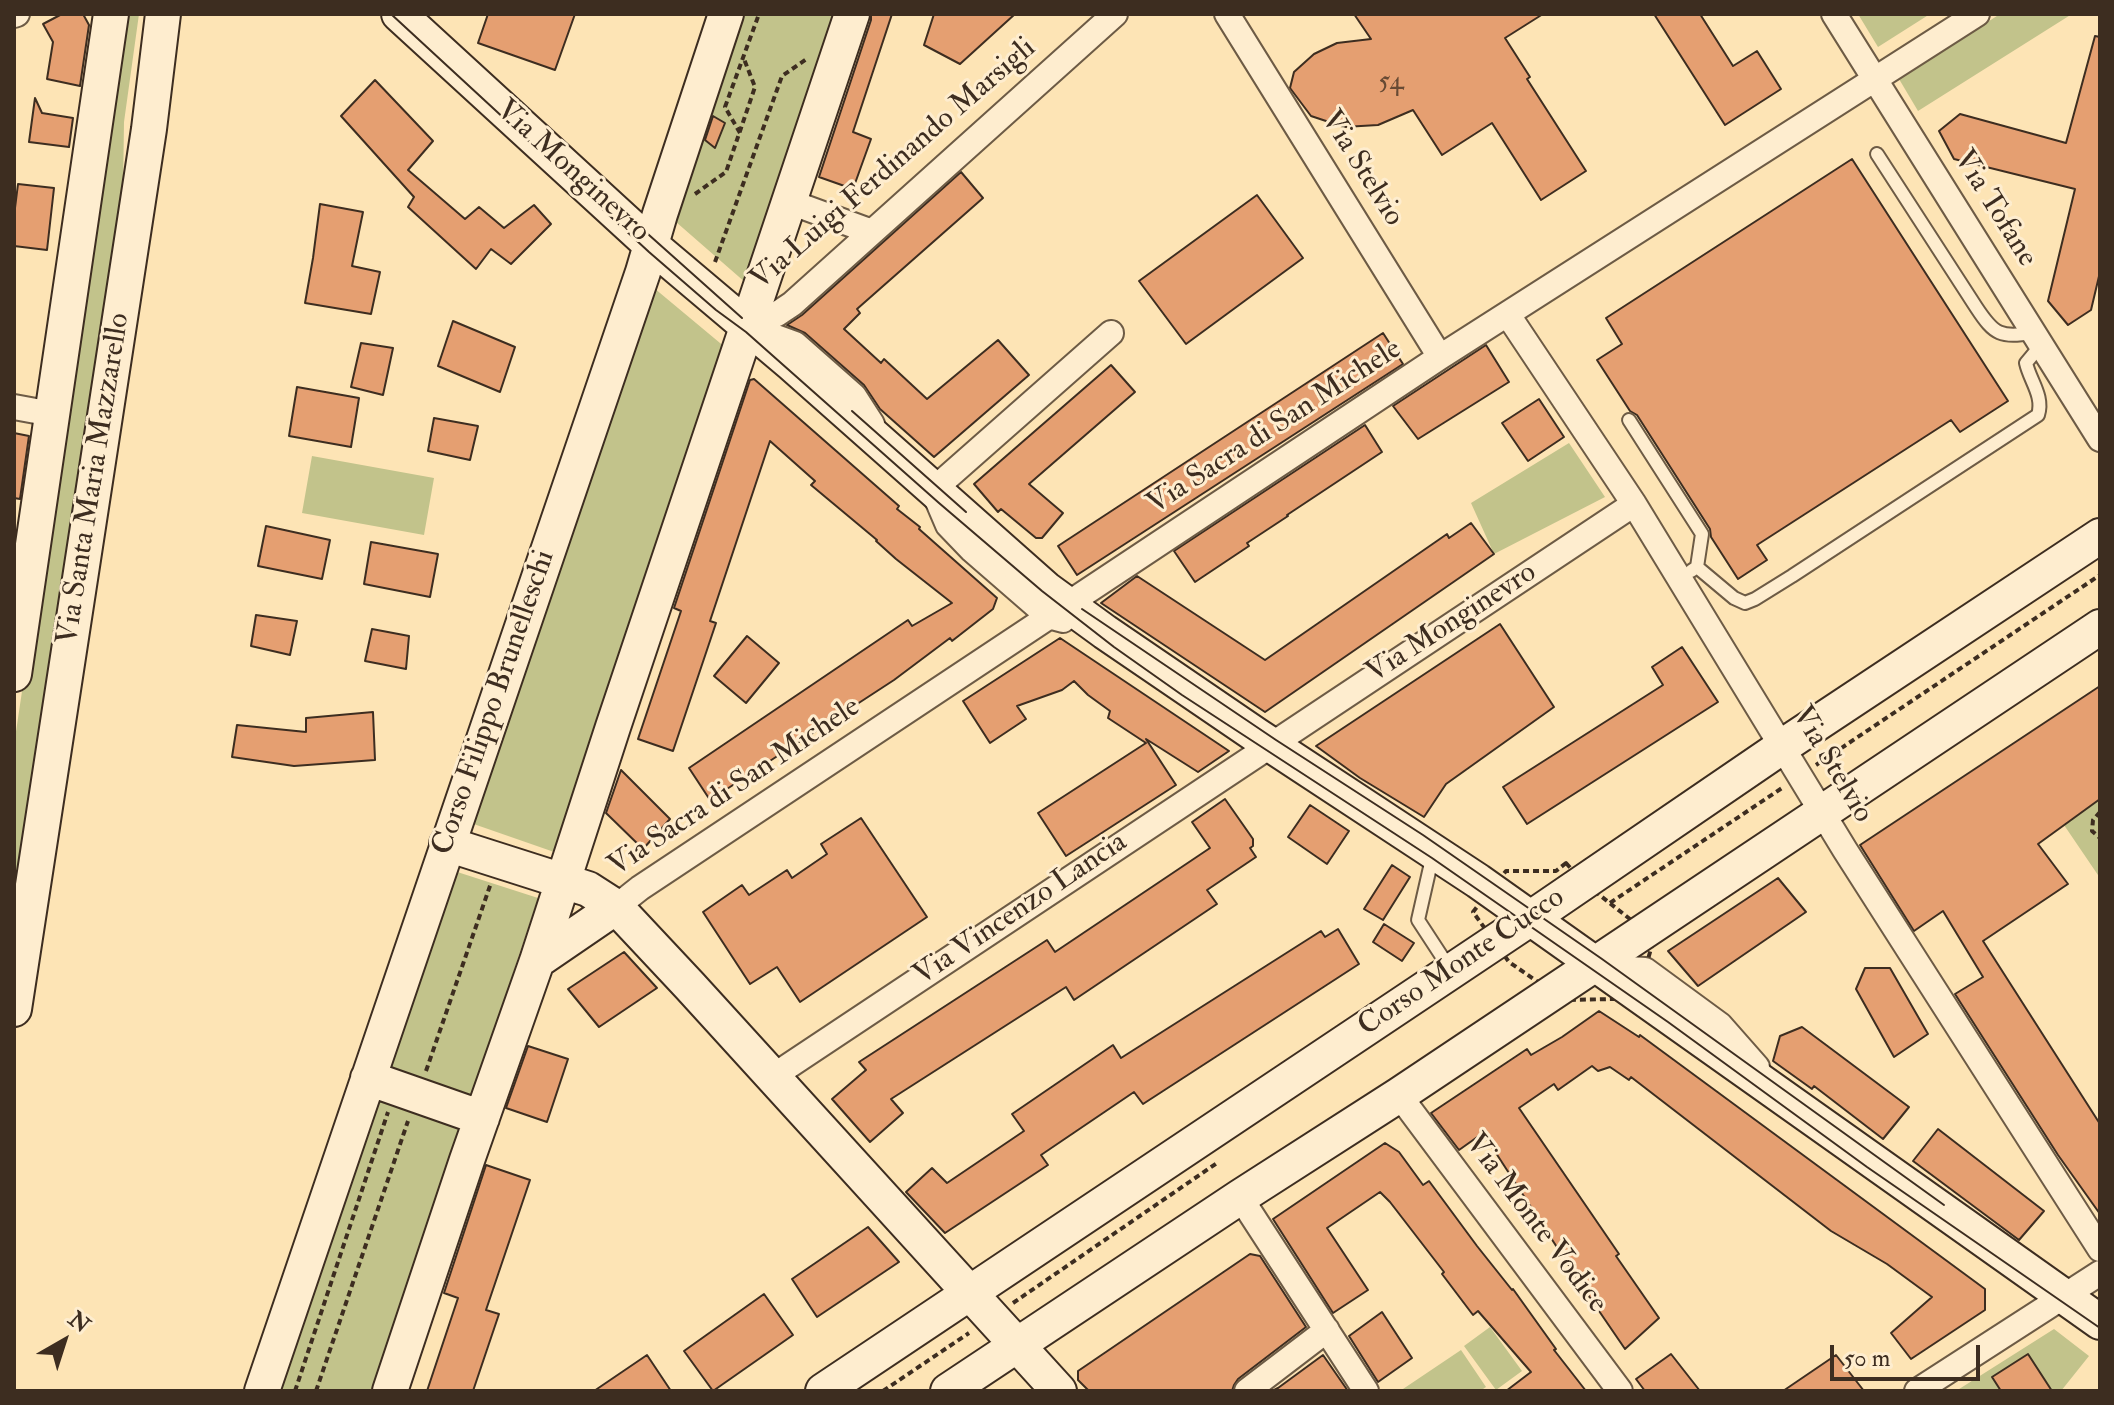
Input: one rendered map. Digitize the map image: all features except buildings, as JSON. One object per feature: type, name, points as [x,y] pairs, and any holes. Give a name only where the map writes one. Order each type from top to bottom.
[{"type":"street","name":"Via Santa Maria Mazzarello","points":[[14,674],[111,14]]},
{"type":"street","name":"Via Santa Maria Mazzarello","points":[[14,1009],[19,944],[149,129],[163,14]]},
{"type":"street","name":"Via Monginevro","points":[[399,14],[651,245],[1032,577],[1057,610],[1105,632],[1434,851],[1595,963],[1636,979],[1720,1025],[1776,1091]]},
{"type":"street","name":"Corso Filippo Brunelleschi","points":[[262,1391],[651,245],[726,14]]},
{"type":"street","points":[[390,1391],[537,961],[852,14]]},
{"type":"street","name":"Via Luigi Ferdinando Marsigli","points":[[748,327],[792,304],[1115,14]]},
{"type":"street","name":"Via Stelvio","points":[[1227,14],[1440,357]]},
{"type":"street","name":"Via Tofane","points":[[1834,14],[2100,439]]},
{"type":"street","name":"Via Sacra di San Michele","points":[[616,907],[640,888],[1440,357],[1977,14]]},
{"type":"street","points":[[790,202],[872,232]]},
{"type":"street","name":"Via Stelvio","points":[[1508,315],[1634,504],[1688,573],[1822,812],[2100,1249]]},
{"type":"street","points":[[933,490],[1111,333]]},
{"type":"street","name":"Via Santa Maria Mazzarello","points":[[14,407],[52,414]]},
{"type":"street","name":"Via Monginevro","points":[[1270,744],[1634,504]]},
{"type":"street","name":"Corso Monte Cucco","points":[[823,1391],[1530,918],[1596,892],[1783,746],[2100,536]]},
{"type":"street","points":[[948,1391],[1399,1095],[2100,627]]},
{"type":"street","name":"Via Vincenzo Lancia","points":[[772,1077],[1270,744]]},
{"type":"street","points":[[447,844],[588,889],[616,907],[1059,1391]]},
{"type":"street","points":[[537,961],[616,907]]},
{"type":"street","name":"Via Monginevro","points":[[1636,979],[1736,1063],[2100,1322]]},
{"type":"street","name":"Via Monginevro","points":[[1736,1063],[1777,1108],[1848,1160],[1893,1175]]},
{"type":"street","points":[[368,1078],[482,1118]]},
{"type":"street","name":"Via Monte Vodice","points":[[1399,1095],[1620,1391]]},
{"type":"street","points":[[1240,1197],[1366,1391]]},
{"type":"street","points":[[1917,1391],[2100,1273]]},
{"type":"street","points":[[1247,1391],[1327,1330]]},
{"type":"lane","points":[[1629,420],[1702,534],[1688,573],[1745,603],[1792,576],[2038,415],[2038,392],[2026,363],[2038,339],[1993,330],[1877,154]]},
{"type":"lane","points":[[1434,851],[1418,920],[1451,970]]},
{"type":"path","points":[[744,59],[755,87],[740,133],[725,107],[759,14]]},
{"type":"path","points":[[715,262],[782,76],[811,56]]},
{"type":"path","points":[[1596,892],[1801,775],[2100,575]]},
{"type":"path","points":[[2100,812],[2093,820],[2092,831],[2100,838]]},
{"type":"path","points":[[1566,863],[1596,892],[1654,938],[1636,979],[1615,999],[1564,1000],[1509,962],[1473,912],[1506,871],[1556,871],[1566,863]]},
{"type":"path","points":[[883,1391],[1219,1161]]},
{"type":"green space","points":[[123,14],[139,14],[124,122],[123,189],[14,904],[14,745]]},
{"type":"green space","points":[[737,14],[837,14],[746,283],[668,215]]},
{"type":"green space","points":[[1858,14],[1930,14],[1878,47]]},
{"type":"green space","points":[[2000,14],[2072,14],[1918,111],[1899,79]]},
{"type":"green space","points":[[654,288],[726,348],[557,853],[465,821]]},
{"type":"green space","points":[[1569,443],[1605,497],[1494,554],[1471,503]]},
{"type":"green space","points":[[312,456],[434,478],[424,535],[302,513]]},
{"type":"green space","points":[[2100,799],[2100,878],[2064,825]]},
{"type":"green space","points":[[448,869],[538,898],[374,1391],[273,1391]]},
{"type":"green space","points":[[1490,1327],[1522,1371],[1496,1390],[1464,1346]]},
{"type":"green space","points":[[2054,1329],[2089,1356],[2061,1391],[1956,1391]]},
{"type":"green space","points":[[1461,1350],[1486,1387],[1480,1391],[1400,1391]]},
{"type":"tram line","points":[[391,14],[649,252],[746,332],[1042,591],[1114,647],[1182,695],[1432,858],[1668,1022],[1867,1167],[2100,1328]]},
{"type":"tram line","points":[[593,185],[742,318]]},
{"type":"tram line","points":[[852,411],[966,512]]},
{"type":"tram line","points":[[1082,609],[1423,835],[1602,959],[1944,1205]]}]
